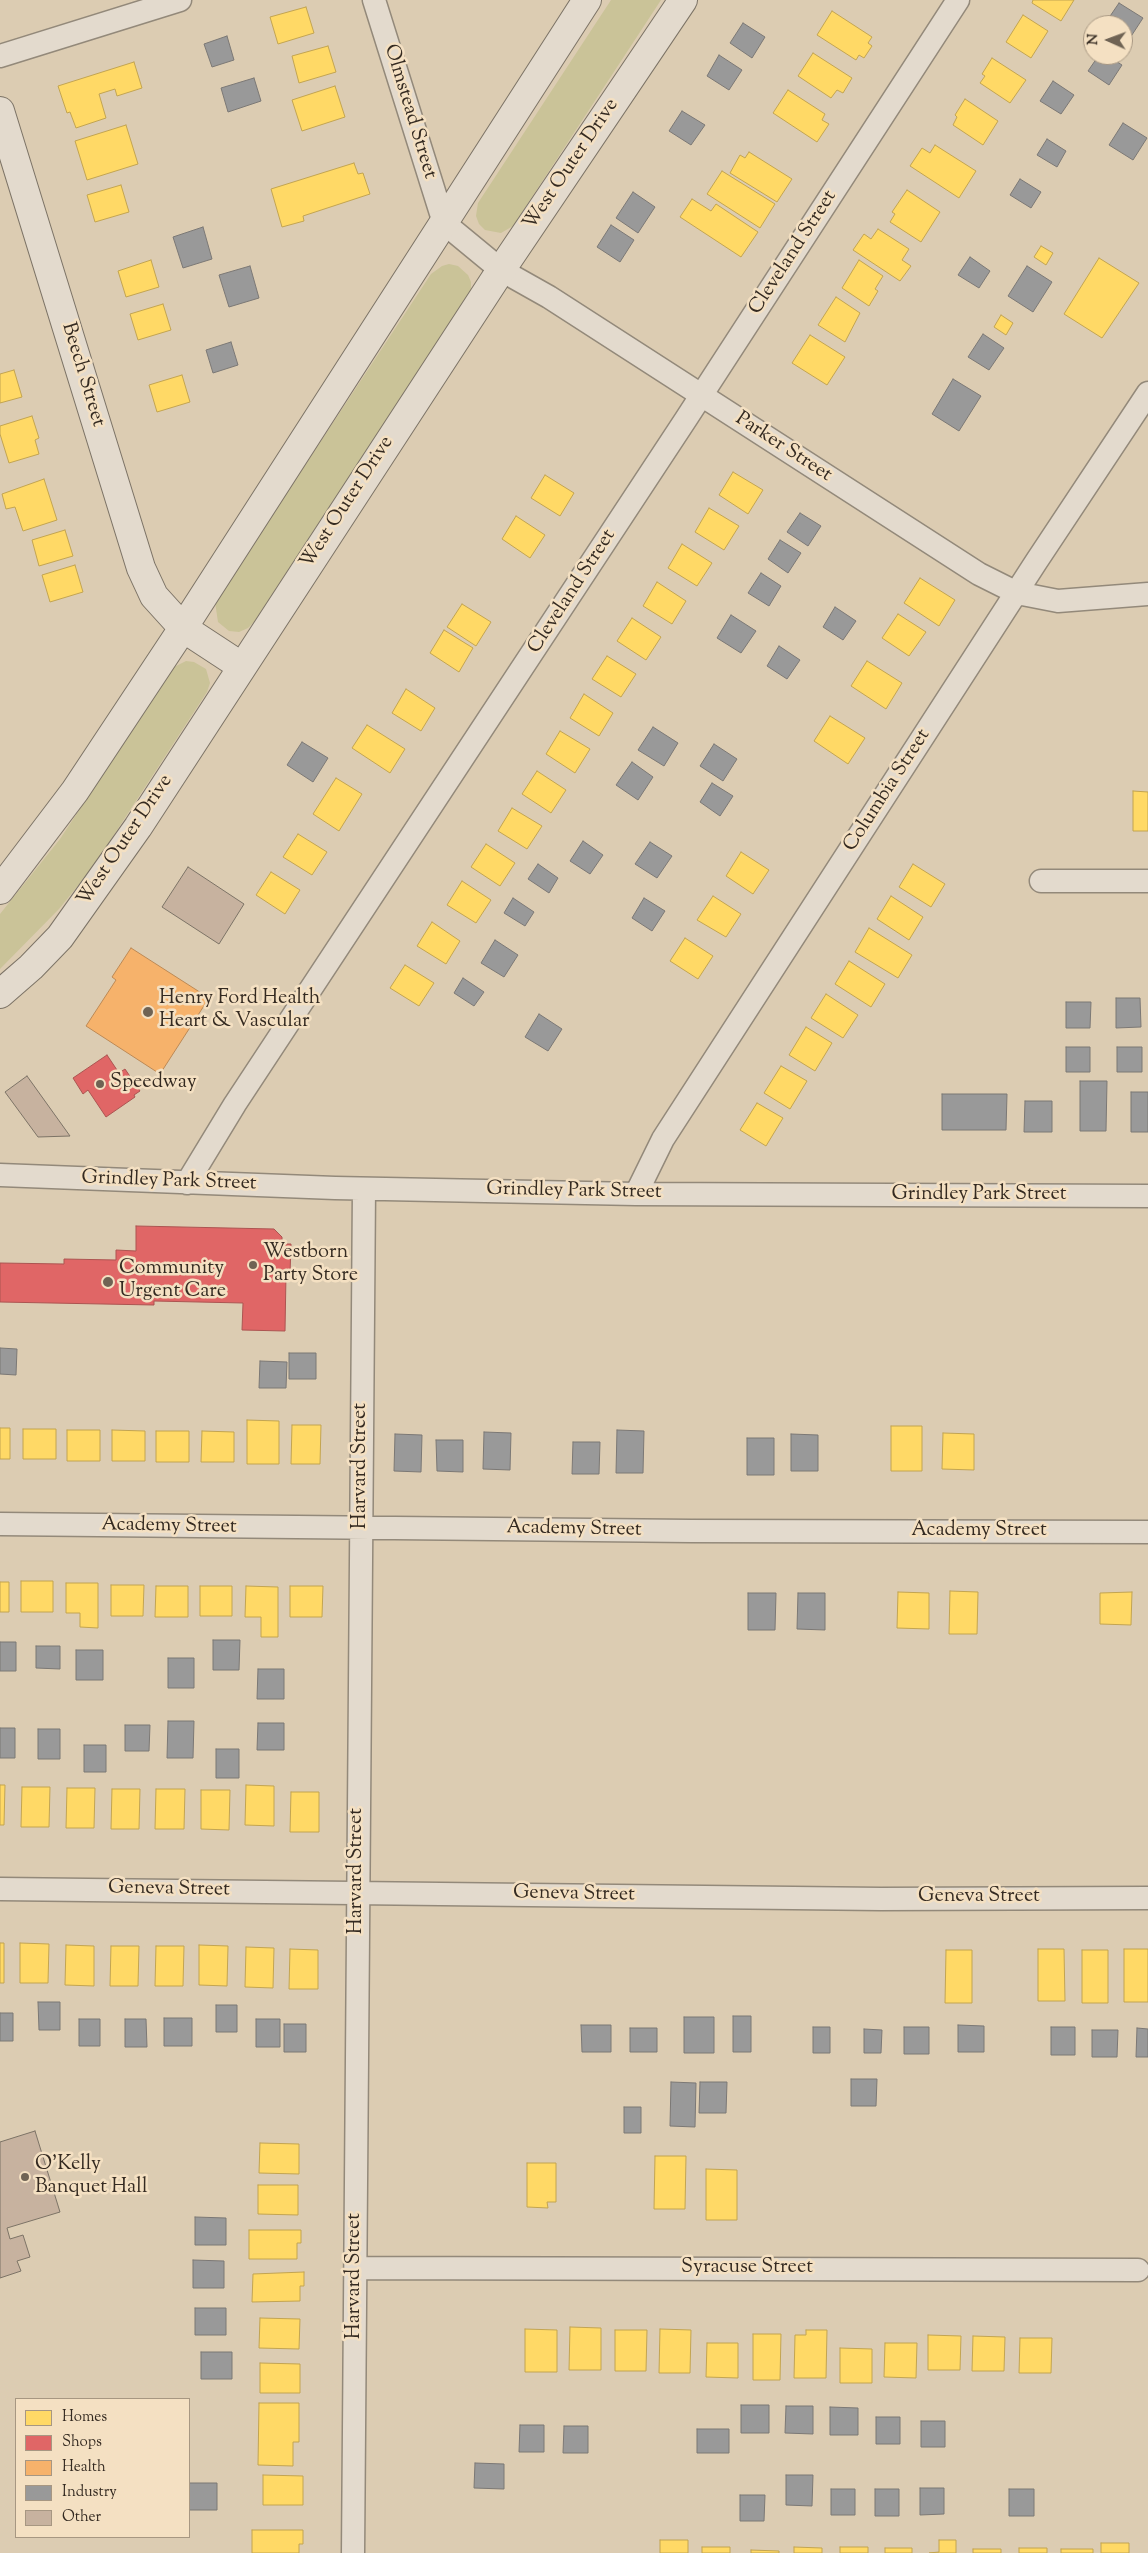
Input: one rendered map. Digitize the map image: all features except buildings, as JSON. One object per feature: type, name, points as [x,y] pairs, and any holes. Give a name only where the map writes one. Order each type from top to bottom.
[{"type":"main road","points":[[0,890],[75,791],[184,628],[587,0]]},
{"type":"main road","name":"West Outer Drive","points":[[0,994],[31,967],[60,937],[138,827],[241,666],[501,270],[683,0]]},
{"type":"main road","name":"Beech Street","points":[[0,111],[142,568],[154,596],[184,628],[241,666]]},
{"type":"street","points":[[0,56],[180,0]]},
{"type":"street","name":"Olmstead Street","points":[[374,0],[444,223]]},
{"type":"street","name":"Cleveland Street","points":[[186,1183],[235,1104],[702,396],[958,0]]},
{"type":"street","name":"Parker Street","points":[[444,223],[501,270],[549,297],[979,574],[1017,593],[1058,601],[1148,594]]},
{"type":"street","name":"Columbia Street","points":[[636,1194],[663,1139],[1148,393]]},
{"type":"street","points":[[1041,881],[1148,881]]},
{"type":"street","name":"Grindley Park Street","points":[[0,1175],[364,1189],[636,1194],[1148,1196]]},
{"type":"street","name":"Harvard Street","points":[[354,2553],[364,1189]]},
{"type":"street","name":"Academy Street","points":[[0,1524],[362,1529],[1148,1532]]},
{"type":"street","name":"Geneva Street","points":[[0,1889],[881,1899],[1148,1898]]},
{"type":"street","name":"Syracuse Street","points":[[356,2268],[1138,2270]]},
{"type":"shaded area","points":[[611,0],[661,0],[513,226],[501,233],[485,230],[479,224],[476,216],[478,203]]},
{"type":"shaded area","points":[[449,264],[458,266],[468,275],[471,282],[471,290],[254,622],[248,628],[239,632],[229,631],[218,622],[215,602],[431,274],[442,266]]},
{"type":"shaded area","points":[[186,661],[194,662],[206,669],[210,683],[207,692],[93,867],[59,909],[0,969],[0,914],[60,839],[174,667]]},
{"type":"place","name":"Henry Ford Health Heart & Vascular","points":[[148,1012]]},
{"type":"place","name":"Speedway","points":[[100,1084]]},
{"type":"place","name":"Westborn Party Store","points":[[253,1265]]},
{"type":"place","name":"Community Urgent Care","points":[[108,1282]]},
{"type":"place","name":"O'Kelly Banquet Hall","points":[[25,2177]]}]
